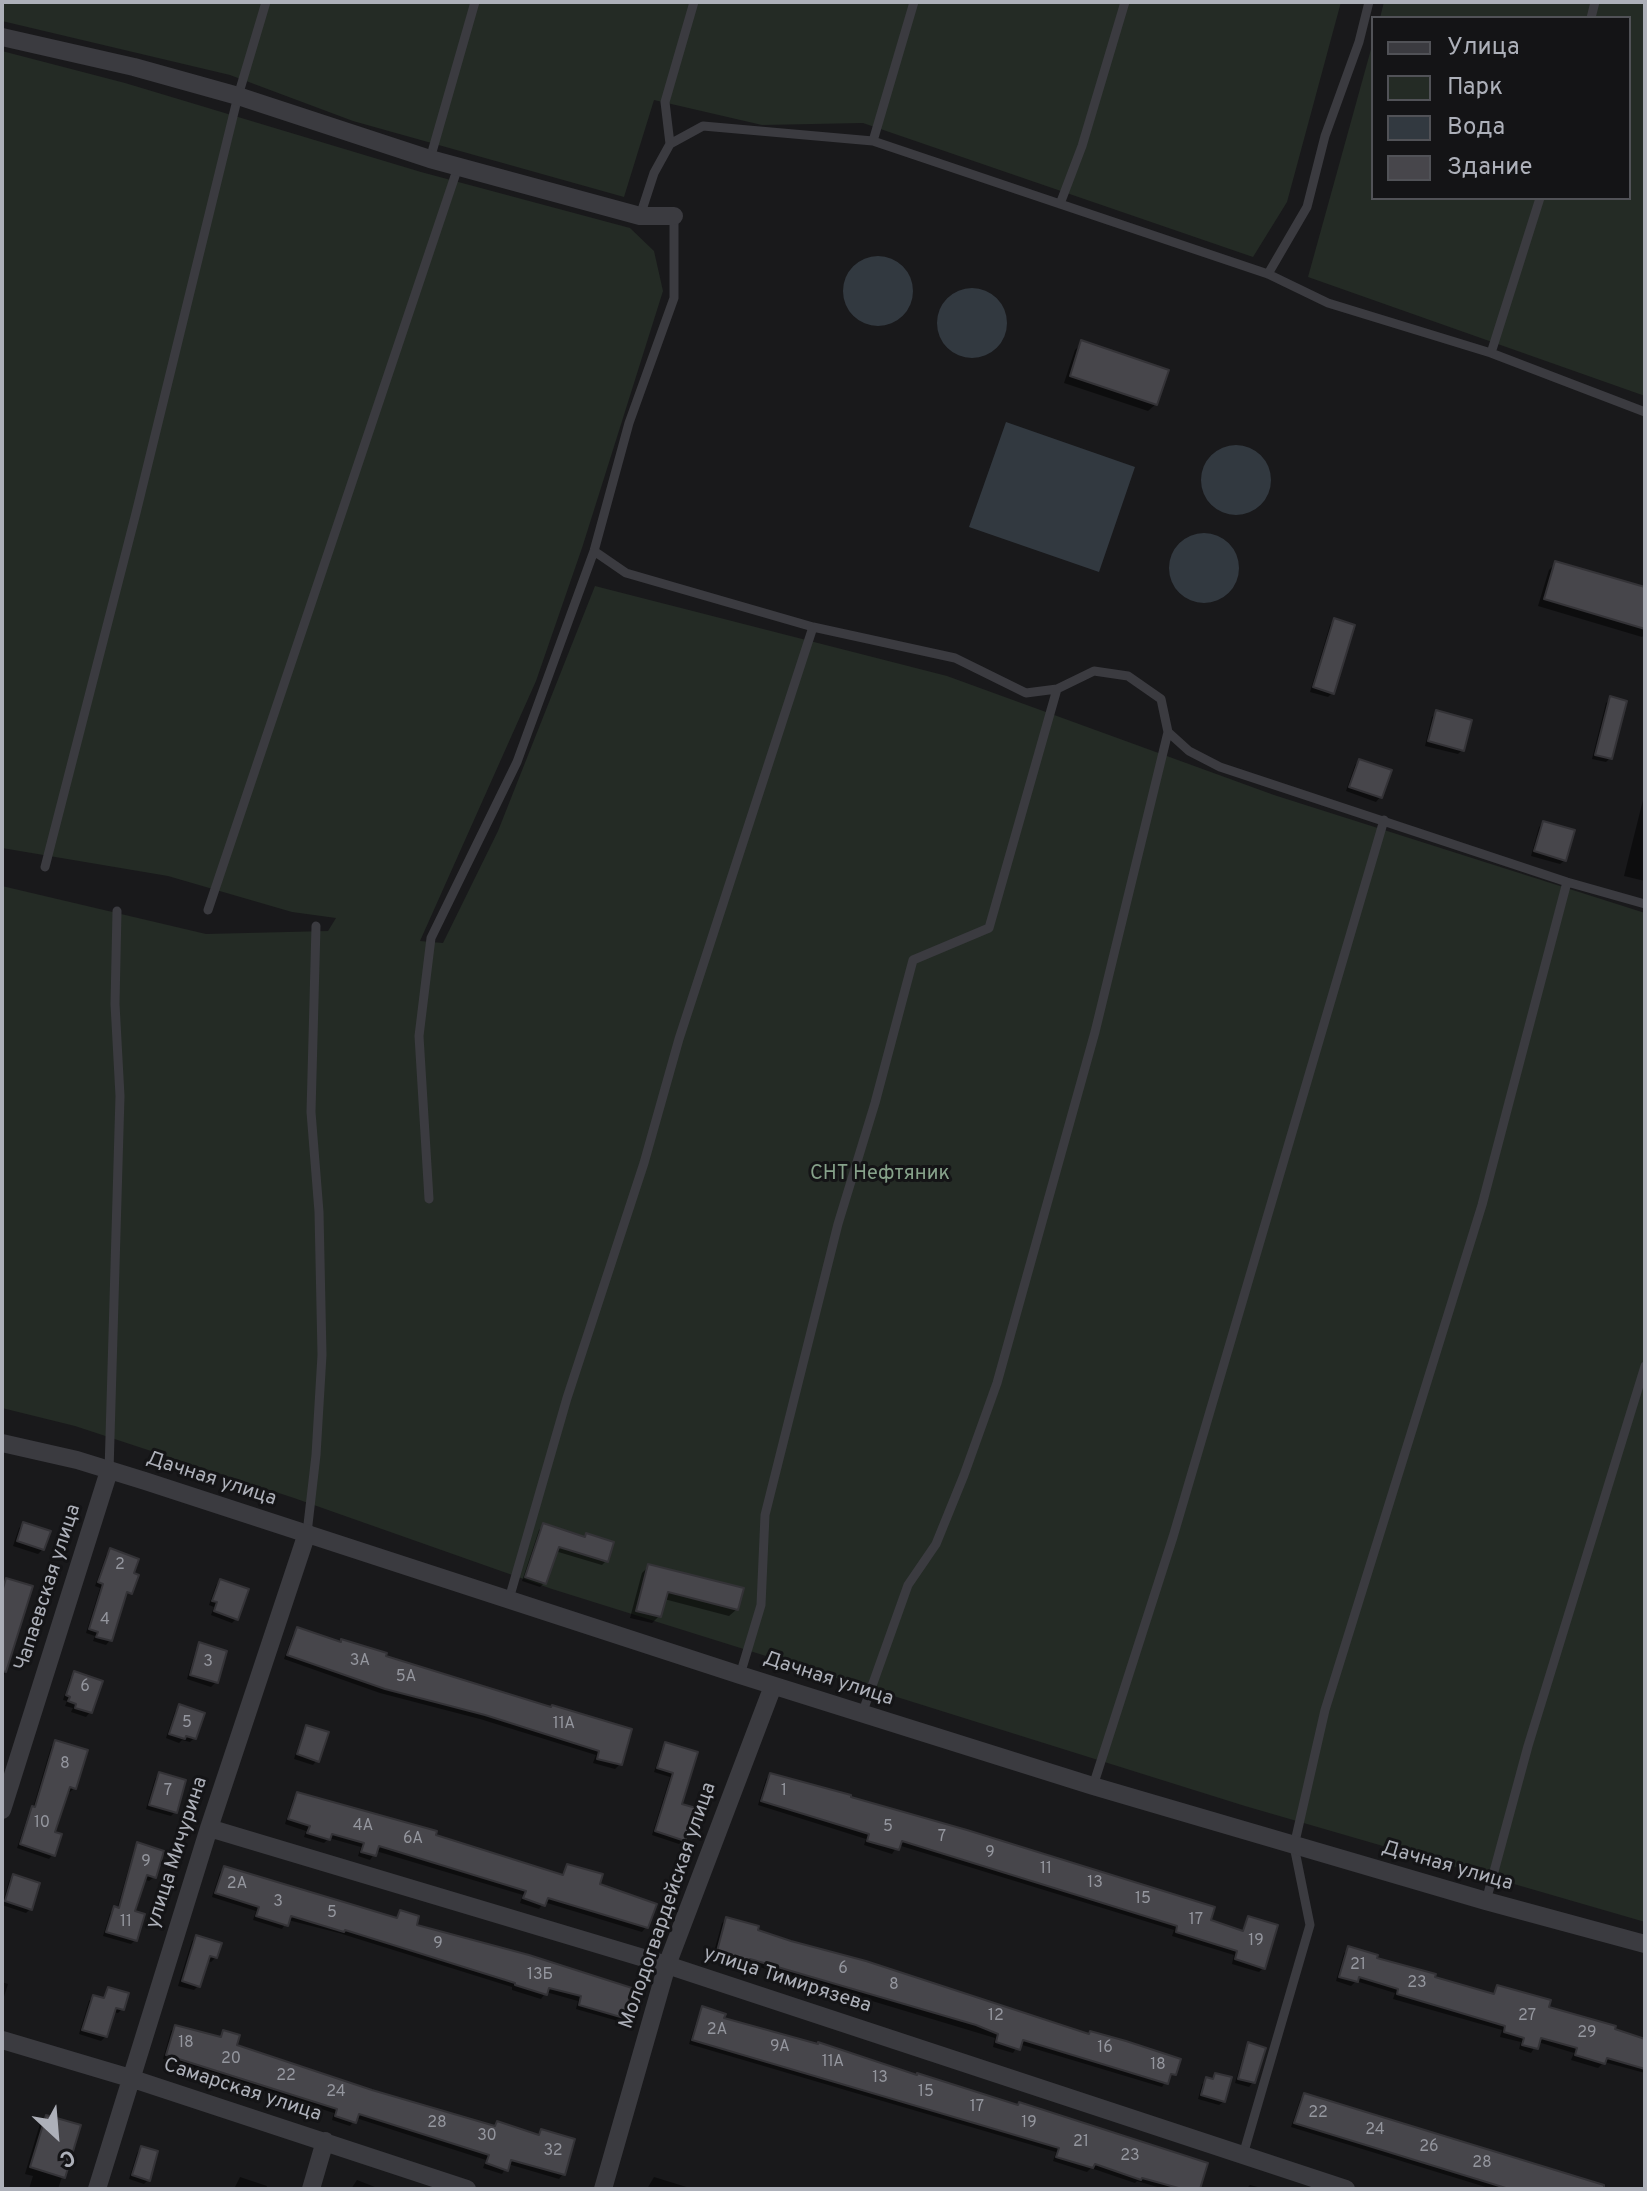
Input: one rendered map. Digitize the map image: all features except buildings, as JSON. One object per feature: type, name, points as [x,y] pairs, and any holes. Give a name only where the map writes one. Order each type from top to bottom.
[{"type":"street","points":[[2,37],[134,67],[238,96],[430,159],[640,216],[674,216]]},
{"type":"street","name":"Дачная улица","points":[[2,1443],[77,1460],[773,1686],[1093,1786],[1486,1901],[1645,1944]]},
{"type":"street","name":"Чапаевская улица","points":[[2,1810],[109,1471]]},
{"type":"street","name":"улица Мичурина","points":[[97,2189],[209,1828],[307,1533]]},
{"type":"street","name":"Молодогвардейская улица","points":[[603,2189],[667,1965],[773,1686]]},
{"type":"street","name":"улица Тимирязева","points":[[209,1828],[667,1965],[1346,2189]]},
{"type":"street","name":"Самарская улица","points":[[2,2040],[130,2078],[467,2189]]},
{"type":"street","points":[[311,2189],[325,2141]]},
{"type":"lane","points":[[45,867],[238,96],[266,2]]},
{"type":"lane","points":[[430,159],[475,2]]},
{"type":"lane","points":[[670,144],[665,102],[694,2]]},
{"type":"lane","points":[[873,141],[914,2]]},
{"type":"lane","points":[[1060,204],[1082,146],[1125,2]]},
{"type":"lane","points":[[1268,274],[1307,207],[1325,136],[1359,42],[1369,2]]},
{"type":"lane","points":[[640,216],[654,173],[670,144],[703,126],[873,141],[1268,274],[1328,303],[1491,353],[1645,412]]},
{"type":"lane","points":[[208,910],[458,167]]},
{"type":"lane","points":[[1491,353],[1539,200]]},
{"type":"lane","points":[[429,1199],[419,1036],[431,938],[517,762],[594,551],[629,423],[674,298],[674,216]]},
{"type":"lane","points":[[594,551],[626,573],[813,627],[955,658],[1026,693],[1057,689],[1094,671],[1128,676],[1161,699],[1168,732],[1095,1032],[997,1383],[936,1544],[908,1585],[862,1714]]},
{"type":"lane","points":[[509,1599],[567,1398],[644,1163],[679,1039],[813,627]]},
{"type":"lane","points":[[740,1675],[761,1605],[765,1515],[838,1224],[875,1103],[913,960],[989,928],[1057,689]]},
{"type":"lane","points":[[1168,732],[1189,751],[1220,767],[1567,882],[1645,904]]},
{"type":"lane","points":[[1093,1786],[1173,1537],[1384,820]]},
{"type":"lane","points":[[1243,2155],[1310,1925],[1294,1846],[1325,1710],[1482,1205],[1567,882]]},
{"type":"lane","points":[[109,1471],[120,1096],[115,1004],[117,911]]},
{"type":"lane","points":[[307,1533],[316,1455],[322,1355],[319,1212],[311,1112],[316,926]]},
{"type":"lane","points":[[1486,1901],[1528,1746],[1645,1366]]},
{"type":"green space","points":[[2,2],[1341,2],[1287,202],[1253,257],[863,123],[762,125],[654,100],[624,197],[353,121],[230,75],[2,21]]},
{"type":"green space","points":[[1384,2],[1645,2],[1645,396],[1308,277],[1371,49],[1371,200],[1631,200],[1631,16],[1380,16]]},
{"type":"green space","name":"СНТ Нефтяник","points":[[2,51],[125,83],[421,172],[630,228],[654,251],[663,291],[582,548],[536,681],[420,941],[443,943],[498,831],[595,586],[947,676],[1274,795],[1645,913],[1645,1922],[1245,1806],[552,1589],[294,1498],[75,1426],[2,1408],[2,886],[206,934],[328,931],[336,918],[292,912],[168,876],[2,848]]},
{"type":"water","points":[[878,256],[903,266],[913,291],[903,316],[878,326],[853,316],[843,291],[853,266]]},
{"type":"water","points":[[972,288],[997,298],[1007,323],[997,348],[972,358],[947,348],[937,323],[947,298]]},
{"type":"water","points":[[1006,422],[1135,467],[1099,572],[969,527]]},
{"type":"water","points":[[1236,445],[1261,455],[1271,480],[1261,505],[1236,515],[1211,505],[1201,480],[1211,455]]},
{"type":"water","points":[[1204,533],[1229,543],[1239,568],[1229,593],[1204,603],[1179,593],[1169,568],[1179,543]]}]
